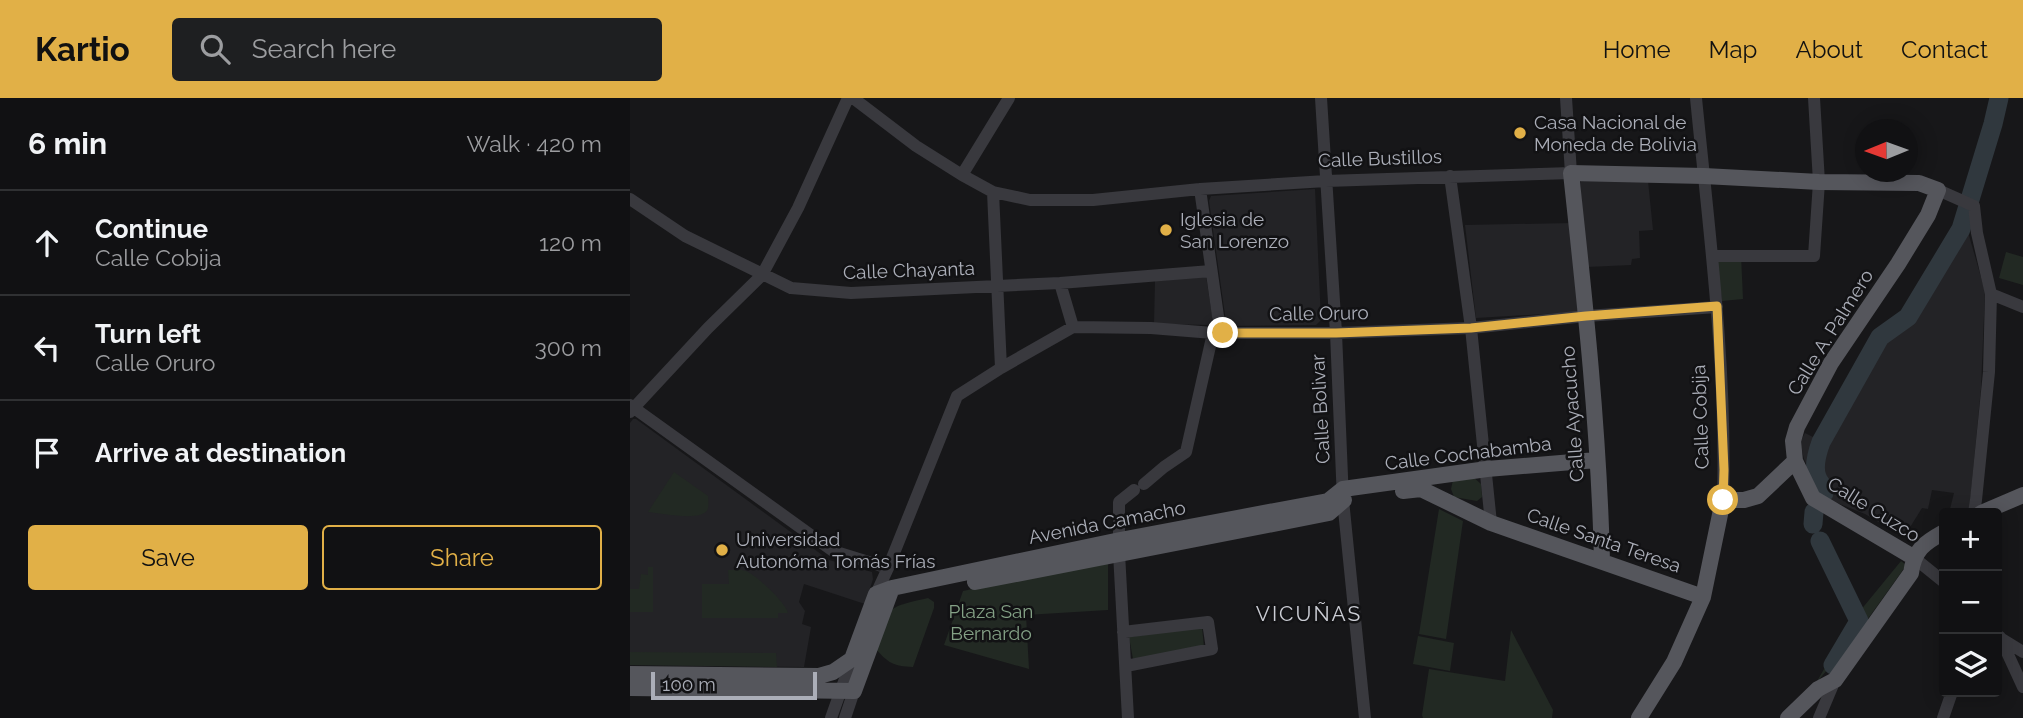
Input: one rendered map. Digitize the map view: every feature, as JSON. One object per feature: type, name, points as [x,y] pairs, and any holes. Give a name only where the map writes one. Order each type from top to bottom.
[{"type":"main road","name":"Calle Bustillos","points":[[1571,173],[1919,183],[1938,190]]},
{"type":"main road","name":"Calle Ayacucho","points":[[1571,173],[1586,316],[1602,561]]},
{"type":"main road","name":"Calle A. Palmero","points":[[1796,461],[1793,442],[1797,427],[1831,363],[1928,215],[1938,190]]},
{"type":"main road","name":"Calle Cochabamba","points":[[1343,495],[1487,469],[1597,460]]},
{"type":"main road","points":[[1723,500],[1744,500],[1758,496],[1796,461]]},
{"type":"main road","name":"Calle Cuzco","points":[[1796,461],[1813,498],[1913,557]]},
{"type":"main road","name":"Calle Cochabamba","points":[[1343,495],[1421,489],[1492,523]]},
{"type":"main road","name":"Avenida Camacho","points":[[885,594],[1119,547],[1328,501],[1343,495]]},
{"type":"main road","points":[[1993,508],[2023,495]]},
{"type":"main road","name":"Calle Cobija","points":[[1639,718],[1674,662],[1703,597],[1723,500]]},
{"type":"main road","name":"Calle Santa Teresa","points":[[1492,523],[1703,597]]},
{"type":"main road","points":[[1788,718],[1818,689],[1835,680],[1911,573],[1913,557],[1929,540],[1939,535]]},
{"type":"main road","points":[[630,674],[820,676],[833,672],[852,659],[885,594]]},
{"type":"main road","points":[[630,688],[848,691],[885,594]]},
{"type":"street","points":[[848,98],[798,208],[762,275],[631,408],[833,551],[888,568]]},
{"type":"street","name":"Calle Bustillos","points":[[853,98],[916,146],[962,175],[993,192],[1030,200],[1093,200],[1326,181],[1571,173]]},
{"type":"street","points":[[962,175],[1009,98]]},
{"type":"street","name":"Calle Bolivar","points":[[1321,98],[1343,495],[1365,718]]},
{"type":"street","name":"Calle Ayacucho","points":[[1566,98],[1571,173]]},
{"type":"street","name":"Calle Cobija","points":[[1696,98],[1717,306],[1723,500]]},
{"type":"street","points":[[1712,256],[1814,256],[1819,182],[1814,98]]},
{"type":"street","points":[[1450,176],[1471,328],[1492,523]]},
{"type":"street","points":[[1128,718],[1119,502],[1186,452],[1218,333],[1218,316],[1200,190]]},
{"type":"street","points":[[1938,190],[1969,204],[1991,294],[1989,372],[1974,508]]},
{"type":"street","points":[[993,192],[1001,368]]},
{"type":"street","name":"Calle Chayanta","points":[[630,199],[685,236],[791,288],[851,293],[998,287],[1211,271]]},
{"type":"street","points":[[885,594],[888,568],[957,396],[1073,327],[1060,283]]},
{"type":"street","points":[[1991,294],[2023,307]]},
{"type":"street","name":"Calle Oruro","points":[[1073,327],[1152,328],[1218,333],[1336,333],[1471,328],[1717,306]]},
{"type":"street","points":[[1437,496],[1438,476]]},
{"type":"street","name":"Calle Cuzco","points":[[1913,557],[1939,578]]},
{"type":"street","points":[[1123,632],[1208,622],[1212,649],[1126,666]]},
{"type":"street","points":[[2002,638],[2023,652]]},
{"type":"street","points":[[2002,643],[2023,687]]},
{"type":"street","points":[[845,718],[852,659]]},
{"type":"street","points":[[1819,718],[1835,680]]},
{"type":"street","points":[[831,718],[848,691]]},
{"type":"street","points":[[1943,718],[1950,697]]},
{"type":"shaded area","points":[[1582,178],[1648,181],[1653,230],[1639,231],[1640,258],[1632,259],[1631,265],[1587,267],[1580,183]]},
{"type":"shaded area","points":[[1315,189],[1321,320],[1316,325],[1228,326],[1209,201],[1211,196]]},
{"type":"shaded area","points":[[1970,210],[1968,232],[1985,291],[1981,388],[1969,508],[1950,508],[1954,493],[1932,490],[1928,509],[1922,508],[1904,537],[1865,514],[1822,497],[1804,459],[1800,442],[1805,433],[1823,442],[1882,339],[1907,320],[1962,231]]},
{"type":"shaded area","points":[[1573,223],[1578,312],[1476,318],[1465,225]]},
{"type":"shaded area","points":[[1206,276],[1213,321],[1210,325],[1154,324],[1155,281]]},
{"type":"shaded area","name":"Universidad Autonóma Tomás Frías","points":[[633,419],[829,560],[872,572],[873,579],[865,604],[804,584],[799,602],[805,611],[802,624],[811,627],[804,667],[630,665],[630,423]]},
{"type":"green space","points":[[2006,252],[2023,257],[2023,285],[1999,278]]},
{"type":"green space","points":[[1716,255],[1741,255],[1743,299],[1722,301]]},
{"type":"green space","points":[[674,472],[708,496],[705,513],[691,516],[648,512]]},
{"type":"green space","points":[[1472,476],[1481,484],[1482,497],[1477,501],[1454,497],[1451,489],[1453,480]]},
{"type":"green space","points":[[1439,509],[1463,521],[1446,639],[1419,634]]},
{"type":"green space","name":"Plaza San Bernardo","points":[[1102,561],[1108,564],[1108,610],[1026,615],[1029,669],[944,645],[963,591]]},
{"type":"green space","points":[[1901,561],[1906,565],[1900,574],[1852,641],[1816,683],[1851,622]]},
{"type":"green space","points":[[648,567],[653,567],[653,612],[630,612],[630,589],[639,589],[641,574],[648,575]]},
{"type":"green space","points":[[728,570],[742,570],[751,574],[776,596],[788,613],[778,613],[778,618],[702,618],[702,584],[729,584]]},
{"type":"green space","points":[[928,598],[934,602],[934,608],[913,667],[891,663],[875,648],[887,616],[896,607]]},
{"type":"green space","points":[[1202,627],[1204,647],[1133,659],[1129,637]]},
{"type":"green space","points":[[1511,630],[1553,710],[1552,718],[1423,718],[1429,669],[1505,681]]},
{"type":"green space","points":[[1418,636],[1454,643],[1450,671],[1413,664]]},
{"type":"green space","points":[[630,652],[776,653],[777,667],[630,665]]},
{"type":"waterway","points":[[1824,493],[1815,469],[1821,442],[1880,337],[1908,317],[1961,229],[1999,98]]},
{"type":"waterway","points":[[1813,524],[1814,512]]},
{"type":"waterway","points":[[1820,541],[1859,621],[1833,665]]},
{"type":"place","name":"Casa Nacional de Moneda de Bolivia","points":[[1520,133]]},
{"type":"place","name":"Iglesia de San Lorenzo","points":[[1166,230]]},
{"type":"place","name":"Universidad Autonóma Tomás Frías","points":[[722,550]]},
{"type":"district","name":"VICUÑAS","points":[[1309,613]]},
{"type":"route","points":[[1223,333],[1336,333],[1471,328],[1717,306],[1723,500]]}]
